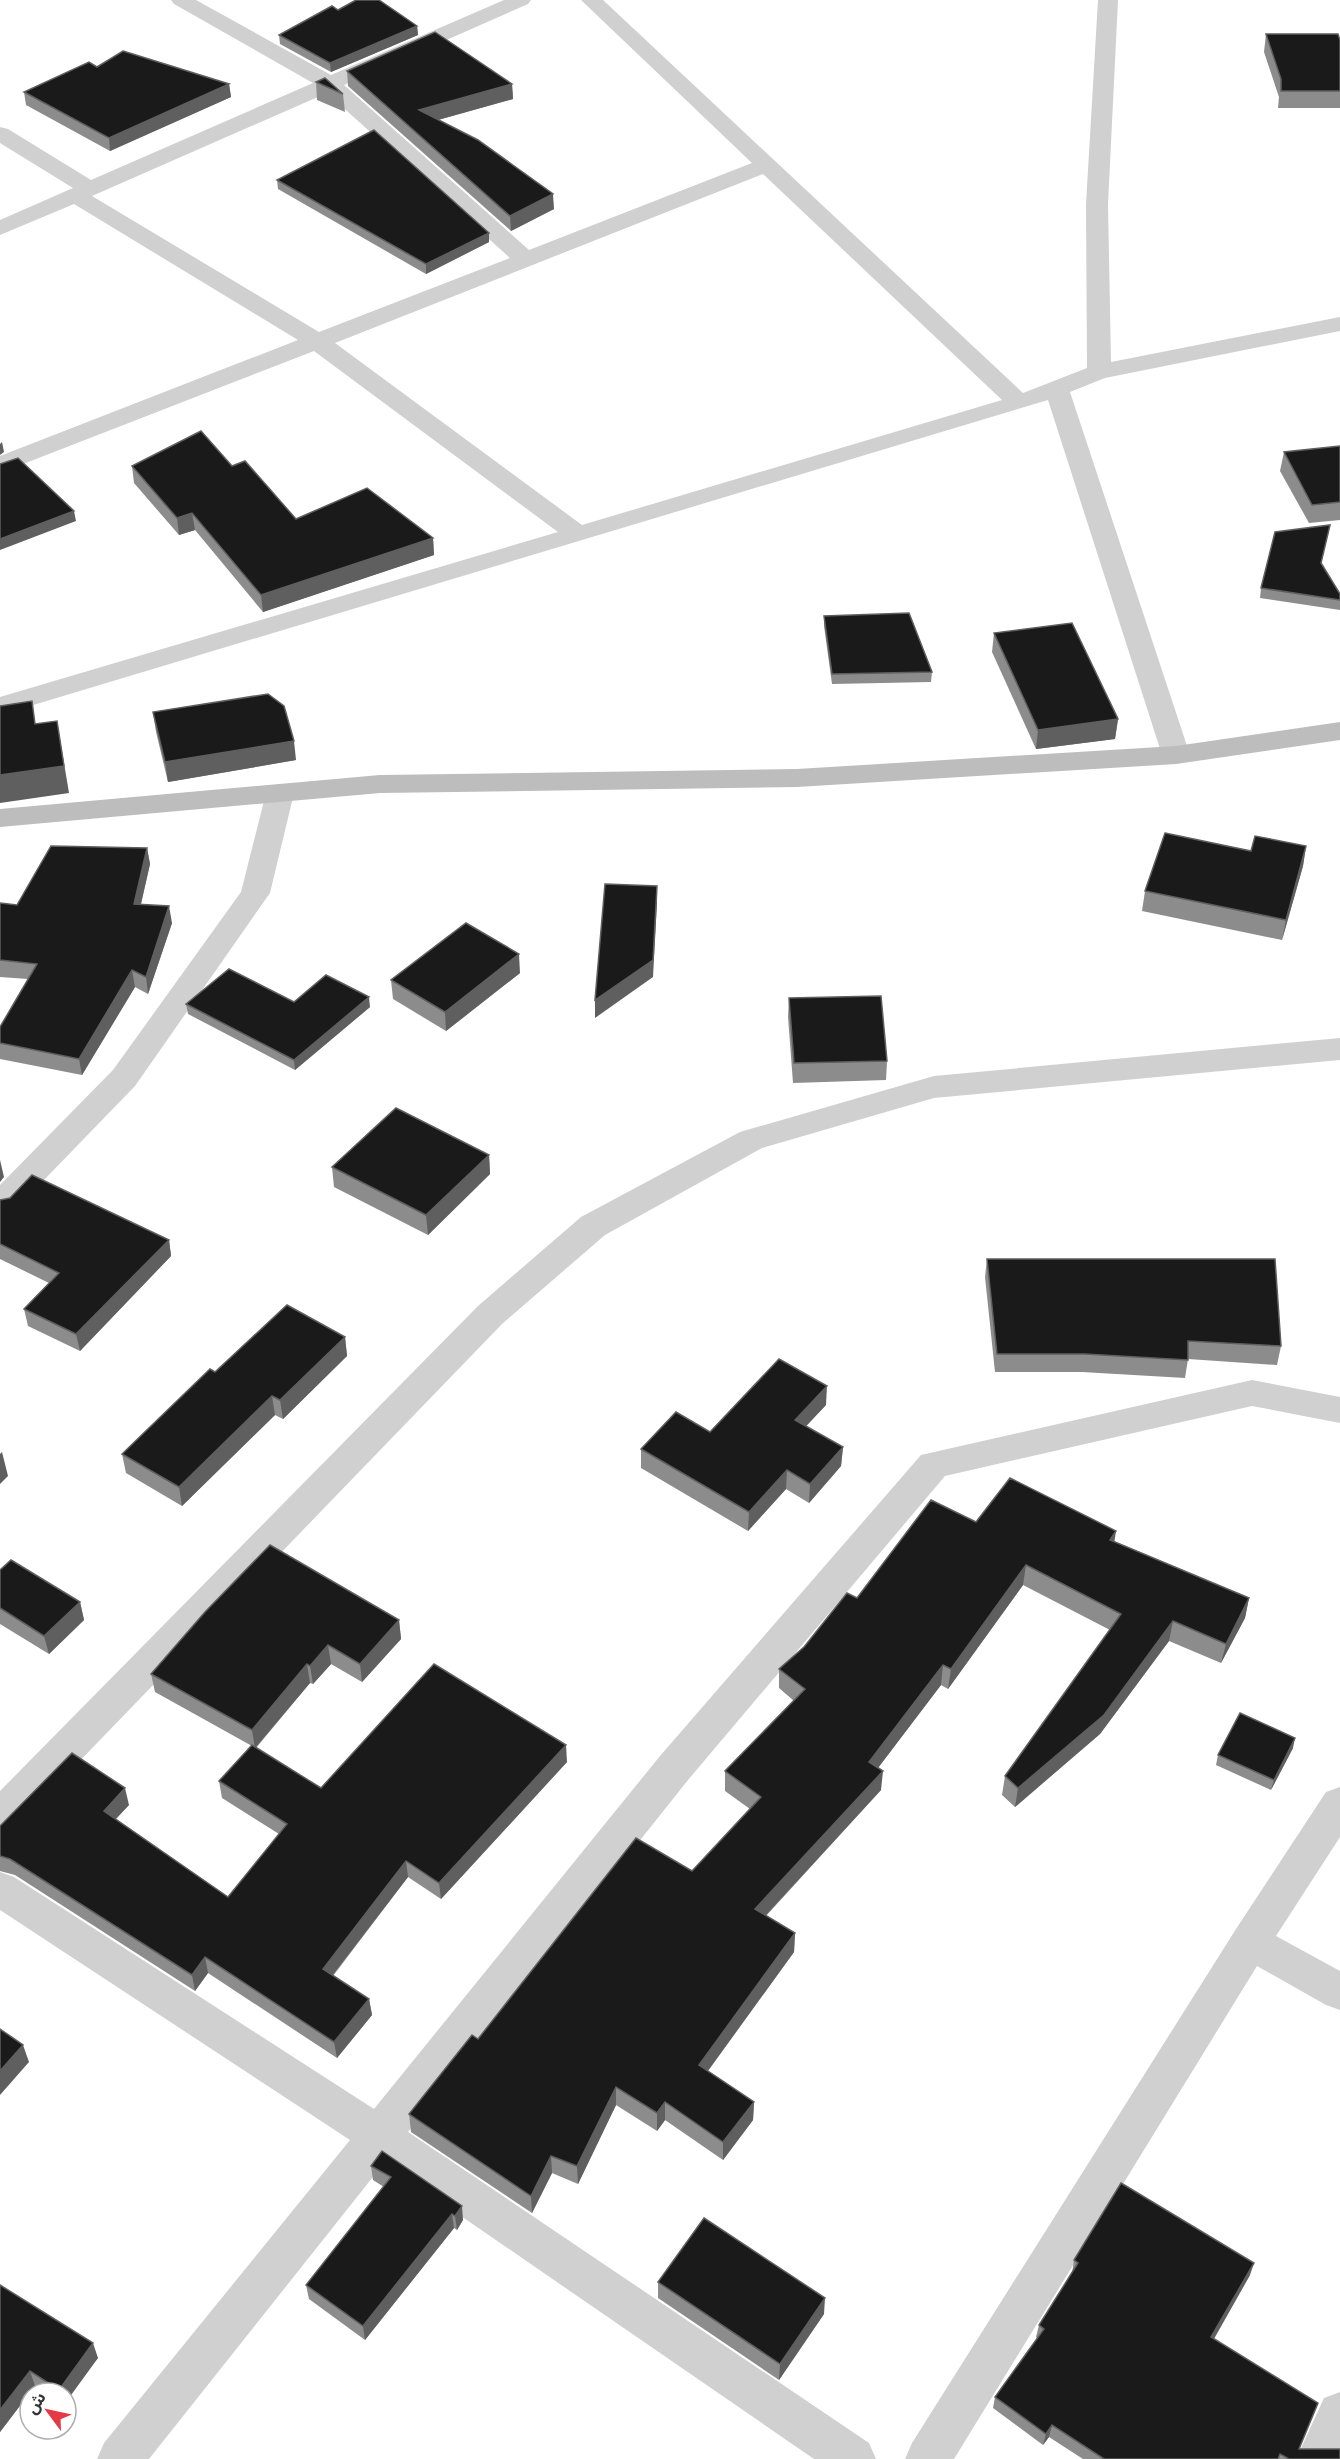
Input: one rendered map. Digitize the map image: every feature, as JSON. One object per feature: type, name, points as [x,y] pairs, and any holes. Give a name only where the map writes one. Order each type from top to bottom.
[{"type":"street","points":[[181,0],[330,84],[525,259]]},
{"type":"street","points":[[471,0],[495,11]]},
{"type":"street","points":[[0,228],[521,0]]},
{"type":"street","points":[[591,0],[1019,403]]},
{"type":"street","points":[[1099,372],[1097,204],[1107,0]]},
{"type":"street","points":[[0,134],[82,192],[317,341],[578,534]]},
{"type":"street","points":[[0,465],[765,166]]},
{"type":"street","points":[[0,706],[1019,403],[1099,372],[1340,324]]},
{"type":"street","points":[[1057,389],[1176,755]]},
{"type":"street","points":[[0,818],[380,784],[797,778],[1176,755],[1339,733]]},
{"type":"street","points":[[0,1205],[124,1078],[255,893],[280,793]]},
{"type":"street","points":[[0,1817],[490,1315],[593,1226],[751,1140],[934,1087],[1340,1049]]},
{"type":"street","points":[[120,2459],[674,1768],[934,1465],[1252,1393],[1340,1410]]},
{"type":"street","points":[[928,2459],[1250,1942],[1340,1804]]},
{"type":"street","points":[[0,1889],[378,2135],[853,2459]]},
{"type":"street","points":[[1250,1942],[1340,1992]]},
{"type":"street","points":[[1319,2459],[1340,2414]]},
{"type":"building","points":[[356,0],[379,0],[417,26],[330,63],[279,35],[332,6],[338,10]]},
{"type":"building","points":[[435,32],[512,84],[419,110],[478,140],[553,194],[510,216],[347,71]]},
{"type":"building","points":[[1266,34],[1338,34],[1340,91],[1281,91],[1281,79]]},
{"type":"building","points":[[123,51],[229,84],[109,138],[24,92],[89,62],[97,67]]},
{"type":"building","points":[[325,78],[343,94],[316,82]]},
{"type":"building","points":[[374,130],[489,233],[426,264],[277,180]]},
{"type":"building","points":[[201,431],[232,466],[245,461],[296,519],[367,488],[433,538],[261,595],[192,513],[177,518],[132,466]]},
{"type":"building","points":[[1340,446],[1340,502],[1312,505],[1284,452]]},
{"type":"building","points":[[18,458],[74,511],[0,539],[0,464]]},
{"type":"building","points":[[1330,525],[1321,563],[1340,594],[1340,600],[1261,588],[1275,532]]},
{"type":"building","points":[[909,613],[932,672],[832,674],[824,616]]},
{"type":"building","points":[[1072,623],[1118,719],[1038,730],[994,633]]},
{"type":"building","points":[[268,694],[284,706],[294,741],[165,762],[153,712]]},
{"type":"building","points":[[32,701],[35,724],[57,721],[64,766],[0,775],[0,706]]},
{"type":"building","points":[[1165,833],[1251,851],[1255,836],[1306,846],[1286,920],[1145,891]]},
{"type":"building","points":[[51,846],[147,848],[134,904],[169,906],[146,977],[132,970],[79,1059],[0,1043],[0,1027],[37,964],[0,960],[0,903],[17,905]]},
{"type":"building","points":[[605,884],[657,886],[653,960],[595,1000]]},
{"type":"building","points":[[466,923],[519,954],[445,1012],[391,980]]},
{"type":"building","points":[[229,969],[294,1002],[326,975],[369,997],[294,1060],[186,1004]]},
{"type":"building","points":[[881,996],[887,1061],[794,1063],[789,998]]},
{"type":"building","points":[[396,1108],[489,1155],[426,1215],[332,1167]]},
{"type":"building","points":[[32,1175],[169,1240],[76,1334],[24,1309],[59,1273],[0,1244],[0,1200],[10,1198]]},
{"type":"building","points":[[987,1259],[1275,1259],[1281,1346],[1188,1341],[1188,1360],[1085,1354],[997,1354]]},
{"type":"building","points":[[287,1305],[345,1337],[280,1400],[272,1396],[179,1487],[122,1454],[210,1369],[215,1372]]},
{"type":"building","points":[[779,1359],[827,1386],[795,1420],[843,1447],[810,1484],[787,1470],[749,1512],[641,1449],[676,1412],[710,1432]]},
{"type":"building","points":[[1010,1478],[1116,1531],[1110,1540],[1249,1598],[1226,1644],[1173,1621],[1104,1715],[1018,1788],[1005,1776],[1121,1614],[1026,1565],[951,1669],[943,1665],[869,1762],[883,1771],[755,1909],[795,1933],[699,2065],[754,2102],[723,2142],[665,2102],[657,2113],[616,2087],[577,2166],[551,2156],[531,2196],[409,2114],[472,2035],[478,2039],[636,1838],[692,1871],[761,1797],[725,1771],[805,1689],[779,1669],[804,1647],[847,1593],[857,1598],[931,1500],[976,1522]]},
{"type":"building","points":[[270,1545],[399,1620],[360,1664],[328,1645],[310,1666],[307,1664],[252,1730],[151,1674],[205,1612]]},
{"type":"building","points":[[11,1560],[80,1602],[44,1636],[0,1608],[0,1570]]},
{"type":"building","points":[[434,1664],[566,1745],[439,1883],[406,1861],[323,1969],[369,1999],[334,2042],[205,1957],[192,1975],[10,1859],[0,1856],[0,1826],[72,1753],[125,1788],[104,1811],[228,1897],[287,1824],[219,1781],[252,1745],[321,1788]]},
{"type":"building","points":[[1240,1713],[1295,1738],[1274,1780],[1218,1755]]},
{"type":"building","points":[[0,2029],[23,2045],[0,2071]]},
{"type":"building","points":[[382,2151],[462,2206],[455,2216],[452,2214],[363,2326],[306,2285],[391,2177],[371,2166]]},
{"type":"building","points":[[1121,2183],[1254,2263],[1211,2337],[1318,2403],[1299,2449],[1340,2449],[1340,2459],[1289,2459],[1280,2454],[1278,2459],[1104,2459],[1052,2425],[1046,2434],[995,2397],[1044,2329],[1039,2325],[1078,2263],[1074,2260]]},
{"type":"building","points":[[704,2218],[825,2298],[780,2364],[658,2282]]},
{"type":"building","points":[[0,2285],[93,2343],[66,2381],[45,2381],[30,2371],[22,2381],[18,2381],[18,2387],[0,2410]]}]
